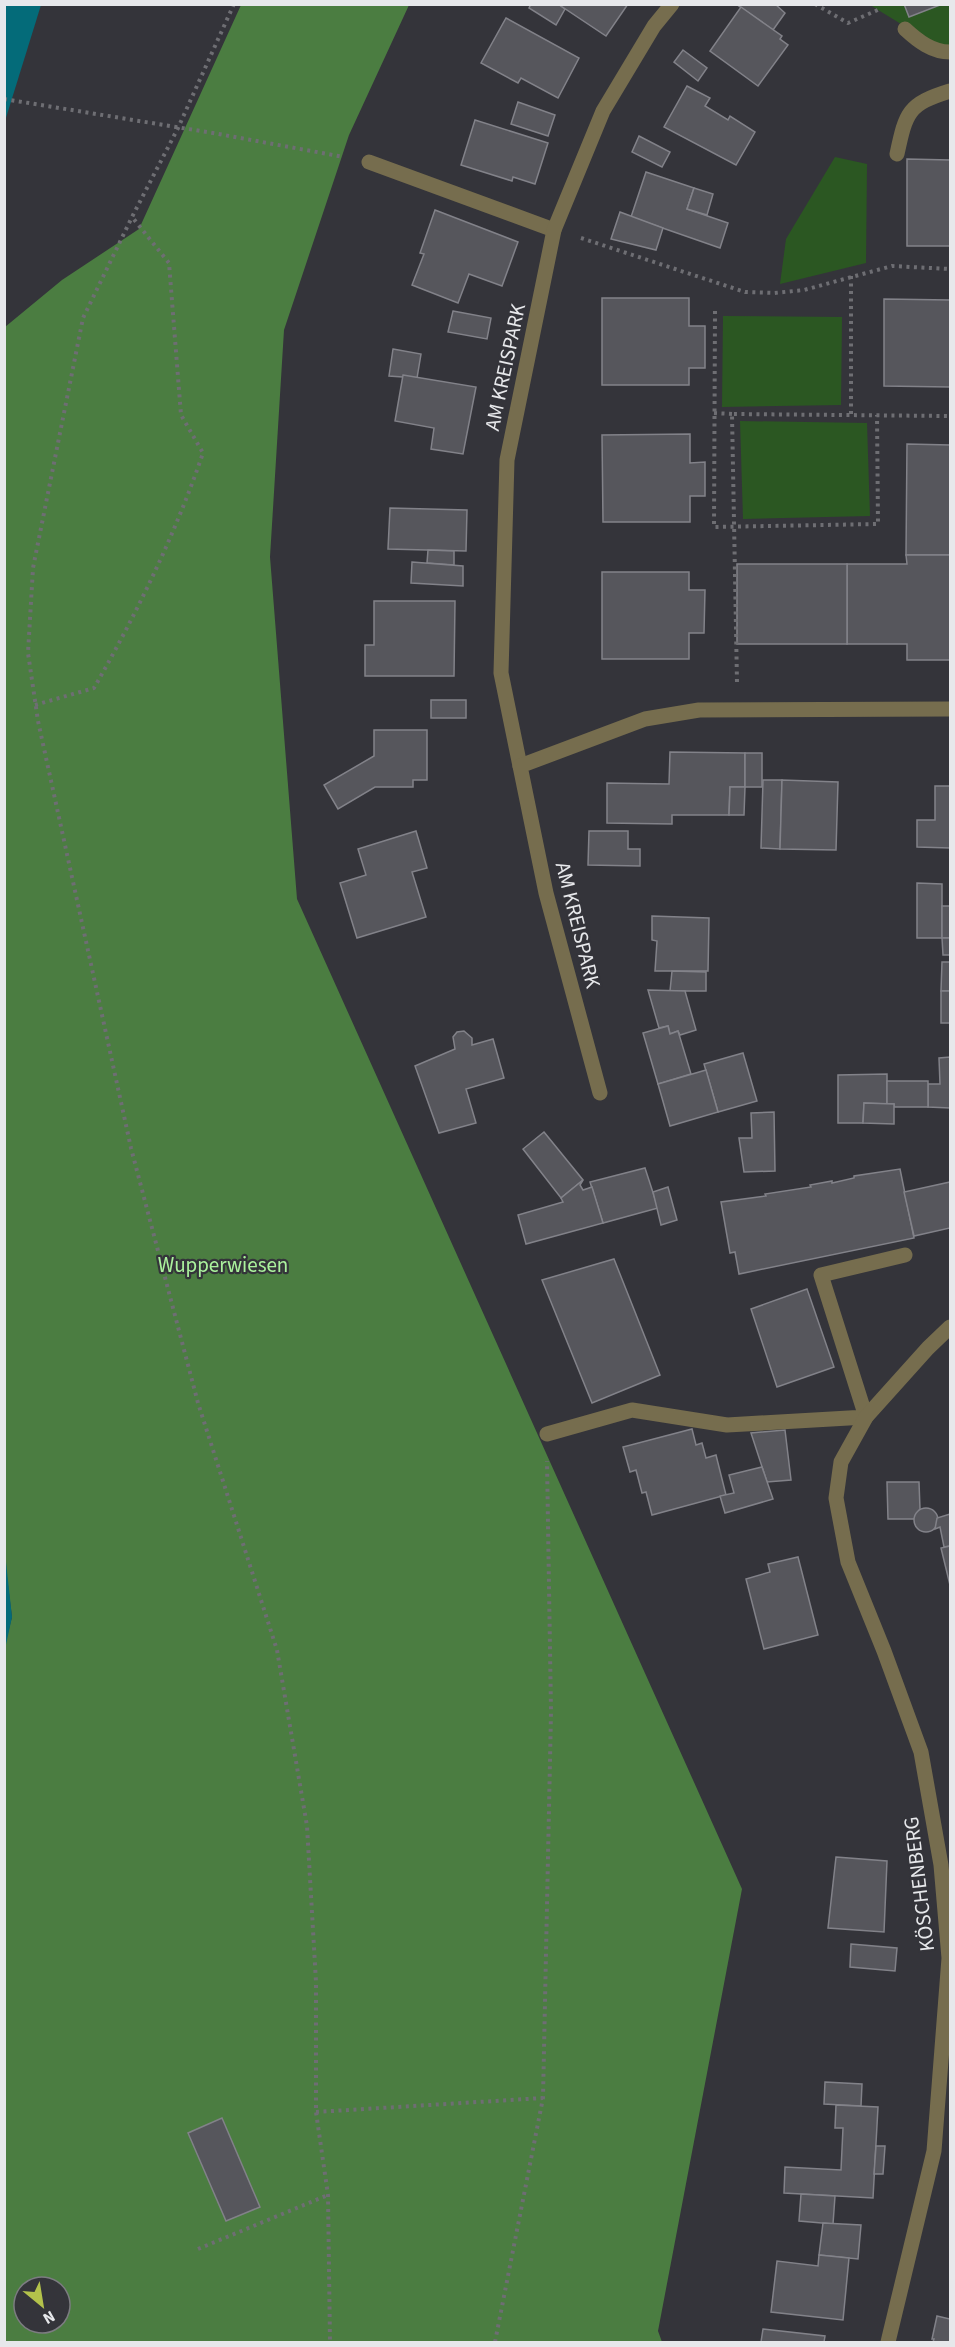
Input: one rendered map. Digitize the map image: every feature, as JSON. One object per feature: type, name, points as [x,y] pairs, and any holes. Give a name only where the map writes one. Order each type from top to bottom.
[{"type":"street","name":"AM KREISPARK","points":[[600,1093],[546,893],[501,673],[507,460],[554,230],[603,111],[654,26],[672,4]]},
{"type":"street","points":[[905,29],[920,43],[943,52],[951,52]]},
{"type":"street","points":[[897,153],[905,118],[926,98],[951,91]]},
{"type":"street","points":[[369,162],[554,230]]},
{"type":"street","points":[[520,766],[645,719],[699,710],[951,709]]},
{"type":"street","points":[[547,1434],[632,1410],[726,1425],[866,1417],[821,1275],[905,1255]]},
{"type":"street","name":"KÖSCHENBERG","points":[[888,2343],[934,2151],[949,1958],[942,1865],[921,1752],[848,1562],[836,1498],[841,1462],[866,1417],[928,1348],[951,1327]]},
{"type":"path","points":[[234,4],[178,128],[83,318],[33,568],[28,653],[35,705],[131,1148],[198,1403],[277,1650],[307,1826],[316,1982],[316,2112],[328,2195],[330,2343]]},
{"type":"path","points":[[815,4],[848,23],[880,9]]},
{"type":"path","points":[[4,99],[213,133],[369,162]]},
{"type":"path","points":[[35,705],[94,688],[130,626],[188,497],[203,453],[181,415],[169,263],[132,217]]},
{"type":"path","points":[[554,230],[745,292],[774,293],[804,290],[892,266],[951,269]]},
{"type":"path","points":[[851,276],[851,415]]},
{"type":"path","points":[[715,311],[714,527],[878,524],[877,415]]},
{"type":"path","points":[[714,413],[951,416]]},
{"type":"path","points":[[732,414],[737,710]]},
{"type":"path","points":[[495,2343],[543,2098],[551,1712],[547,1434]]},
{"type":"path","points":[[316,2112],[543,2098]]},
{"type":"path","points":[[198,2249],[328,2195]]},
{"type":"green space","name":"Wupperwiesen","points":[[241,5],[409,5],[349,135],[284,330],[270,557],[297,899],[742,1889],[658,2331],[662,2342],[5,2342],[4,1649],[12,1617],[4,1553],[5,327],[62,280],[139,229]]},
{"type":"green space","points":[[870,5],[950,5],[950,54]]},
{"type":"green space","points":[[835,157],[867,164],[866,263],[780,284],[786,239]]},
{"type":"green space","points":[[723,316],[842,317],[841,405],[722,407]]},
{"type":"green space","points":[[740,421],[867,423],[870,516],[743,519]]},
{"type":"water","points":[[4,5],[41,5],[5,121]]},
{"type":"water","points":[[5,1553],[12,1617],[4,1649]]},
{"type":"building","points":[[531,4],[558,4],[565,9],[556,25],[529,8]]},
{"type":"building","points":[[558,4],[628,4],[606,36]]},
{"type":"building","points":[[736,4],[775,4],[785,13],[773,30]]},
{"type":"building","points":[[904,4],[940,4],[940,5],[909,17]]},
{"type":"building","points":[[741,7],[782,36],[780,39],[788,45],[758,86],[710,51]]},
{"type":"building","points":[[506,18],[579,58],[558,98],[521,78],[518,83],[481,63]]},
{"type":"building","points":[[683,50],[707,68],[698,81],[674,62]]},
{"type":"building","points":[[687,86],[710,98],[705,106],[728,120],[730,116],[755,132],[736,165],[664,127]]},
{"type":"building","points":[[518,102],[555,115],[548,136],[511,124]]},
{"type":"building","points":[[475,120],[548,143],[535,184],[513,177],[512,181],[461,165]]},
{"type":"building","points":[[639,136],[670,152],[662,167],[632,152]]},
{"type":"building","points":[[907,159],[950,160],[950,246],[907,246]]},
{"type":"building","points":[[646,172],[694,188],[687,209],[728,223],[720,248],[631,217]]},
{"type":"building","points":[[694,188],[713,194],[707,215],[687,209]]},
{"type":"building","points":[[435,210],[518,242],[502,286],[469,274],[458,303],[412,285],[424,254],[420,253]]},
{"type":"building","points":[[620,212],[663,228],[656,250],[611,239]]},
{"type":"building","points":[[602,298],[689,298],[689,326],[705,326],[705,368],[689,368],[689,385],[602,385]]},
{"type":"building","points":[[884,299],[950,300],[950,387],[884,386]]},
{"type":"building","points":[[453,311],[491,318],[487,339],[448,332]]},
{"type":"building","points":[[393,349],[421,354],[417,378],[389,376]]},
{"type":"building","points":[[403,375],[476,387],[463,454],[431,449],[434,428],[395,421]]},
{"type":"building","points":[[690,434],[690,463],[705,462],[705,496],[690,496],[690,522],[603,522],[602,435]]},
{"type":"building","points":[[907,444],[950,445],[950,555],[906,555]]},
{"type":"building","points":[[390,508],[467,510],[466,551],[388,549]]},
{"type":"building","points":[[428,550],[454,551],[454,565],[427,563]]},
{"type":"building","points":[[906,555],[950,555],[950,660],[907,660],[907,644],[847,644],[847,564],[907,564]]},
{"type":"building","points":[[412,562],[463,566],[463,586],[411,583]]},
{"type":"building","points":[[737,564],[847,564],[847,644],[737,644]]},
{"type":"building","points":[[602,572],[689,572],[689,590],[705,590],[704,633],[689,633],[689,659],[602,659]]},
{"type":"building","points":[[374,601],[455,601],[454,676],[365,676],[365,645],[374,645]]},
{"type":"building","points":[[431,700],[466,700],[466,718],[431,718]]},
{"type":"building","points":[[374,730],[427,730],[427,780],[413,780],[413,787],[375,787],[338,809],[324,785],[374,756]]},
{"type":"building","points":[[670,752],[745,753],[745,787],[730,787],[729,815],[672,815],[672,824],[607,823],[607,783],[669,784]]},
{"type":"building","points":[[745,753],[762,753],[762,787],[745,787]]},
{"type":"building","points":[[763,780],[782,780],[780,849],[761,848]]},
{"type":"building","points":[[782,780],[838,782],[836,850],[780,849]]},
{"type":"building","points":[[935,786],[950,786],[950,848],[917,847],[917,820],[935,820]]},
{"type":"building","points":[[730,787],[745,787],[744,815],[729,815]]},
{"type":"building","points":[[416,831],[427,868],[412,872],[426,917],[357,938],[340,883],[366,875],[358,849]]},
{"type":"building","points":[[589,831],[628,831],[628,849],[640,849],[640,866],[588,865]]},
{"type":"building","points":[[917,883],[942,884],[942,938],[917,938]]},
{"type":"building","points":[[942,906],[950,906],[950,938],[942,938]]},
{"type":"building","points":[[652,916],[709,918],[708,971],[655,971],[657,941],[652,940]]},
{"type":"building","points":[[942,938],[950,938],[950,955],[943,955]]},
{"type":"building","points":[[942,962],[950,962],[950,991],[941,991]]},
{"type":"building","points":[[672,971],[706,972],[706,991],[670,991]]},
{"type":"building","points":[[648,990],[685,991],[696,1030],[680,1035],[678,1031],[670,1034],[668,1026],[659,1028]]},
{"type":"building","points":[[941,991],[950,991],[950,1023],[941,1023]]},
{"type":"building","points":[[668,1026],[670,1034],[678,1031],[691,1074],[658,1084],[643,1033]]},
{"type":"building","points":[[464,1031],[472,1038],[472,1045],[493,1039],[504,1078],[466,1089],[476,1123],[439,1133],[415,1066],[455,1049],[453,1037],[457,1032]]},
{"type":"building","points":[[743,1053],[757,1101],[718,1112],[704,1064]]},
{"type":"building","points":[[950,1057],[950,1108],[928,1107],[928,1084],[940,1084],[939,1058]]},
{"type":"building","points":[[706,1070],[718,1112],[670,1126],[658,1084]]},
{"type":"building","points":[[887,1074],[887,1104],[864,1103],[863,1123],[838,1123],[838,1075]]},
{"type":"building","points":[[887,1081],[928,1081],[928,1107],[894,1107],[894,1104],[887,1104]]},
{"type":"building","points":[[864,1103],[894,1104],[894,1124],[863,1123]]},
{"type":"building","points":[[774,1112],[775,1171],[744,1172],[739,1138],[752,1138],[751,1113]]},
{"type":"building","points":[[544,1132],[583,1180],[561,1198],[523,1149]]},
{"type":"building","points":[[645,1168],[658,1208],[603,1223],[590,1182]]},
{"type":"building","points":[[900,1169],[914,1238],[739,1274],[735,1252],[730,1253],[721,1202],[766,1196],[765,1194]]},
{"type":"building","points":[[583,1180],[580,1185],[583,1190],[592,1187],[603,1223],[526,1244],[518,1215],[563,1202],[561,1198]]},
{"type":"building","points":[[950,1182],[950,1228],[914,1236],[904,1192]]},
{"type":"building","points":[[668,1187],[677,1220],[661,1225],[653,1192]]},
{"type":"building","points":[[614,1259],[660,1375],[592,1403],[542,1280]]},
{"type":"building","points":[[807,1289],[834,1367],[777,1387],[751,1309]]},
{"type":"building","points":[[692,1429],[696,1445],[702,1443],[706,1458],[716,1455],[726,1495],[652,1515],[646,1492],[642,1493],[636,1470],[630,1472],[623,1447]]},
{"type":"building","points":[[785,1430],[791,1480],[767,1482],[751,1433]]},
{"type":"building","points":[[762,1467],[773,1499],[725,1513],[720,1496],[734,1493],[729,1475]]},
{"type":"building","points":[[887,1482],[919,1482],[920,1509],[914,1519],[888,1519]]},
{"type":"building","points":[[926,1508],[931,1509],[937,1515],[937,1525],[931,1531],[926,1532],[921,1531],[915,1525],[914,1520],[915,1515],[921,1509]]},
{"type":"building","points":[[950,1514],[950,1546],[944,1547],[940,1527],[935,1529],[937,1518]]},
{"type":"building","points":[[950,1546],[950,1585],[941,1548]]},
{"type":"building","points":[[798,1557],[818,1635],[764,1649],[746,1579],[770,1572],[768,1564]]},
{"type":"building","points":[[836,1857],[887,1861],[884,1932],[828,1928]]},
{"type":"building","points":[[851,1944],[897,1948],[895,1971],[850,1967]]},
{"type":"building","points":[[825,2082],[862,2084],[861,2106],[824,2104]]},
{"type":"building","points":[[836,2105],[878,2107],[873,2198],[784,2193],[785,2167],[841,2170],[843,2128],[835,2128]]},
{"type":"building","points":[[222,2118],[260,2207],[226,2221],[188,2133]]},
{"type":"building","points":[[876,2146],[885,2146],[883,2174],[874,2174]]},
{"type":"building","points":[[801,2194],[835,2196],[833,2224],[799,2221]]},
{"type":"building","points":[[823,2223],[861,2225],[858,2259],[819,2255]]},
{"type":"building","points":[[819,2255],[849,2258],[843,2320],[771,2312],[777,2261],[818,2266]]},
{"type":"building","points":[[937,2316],[950,2319],[950,2342],[933,2342]]},
{"type":"building","points":[[763,2329],[825,2336],[824,2342],[761,2342]]}]
